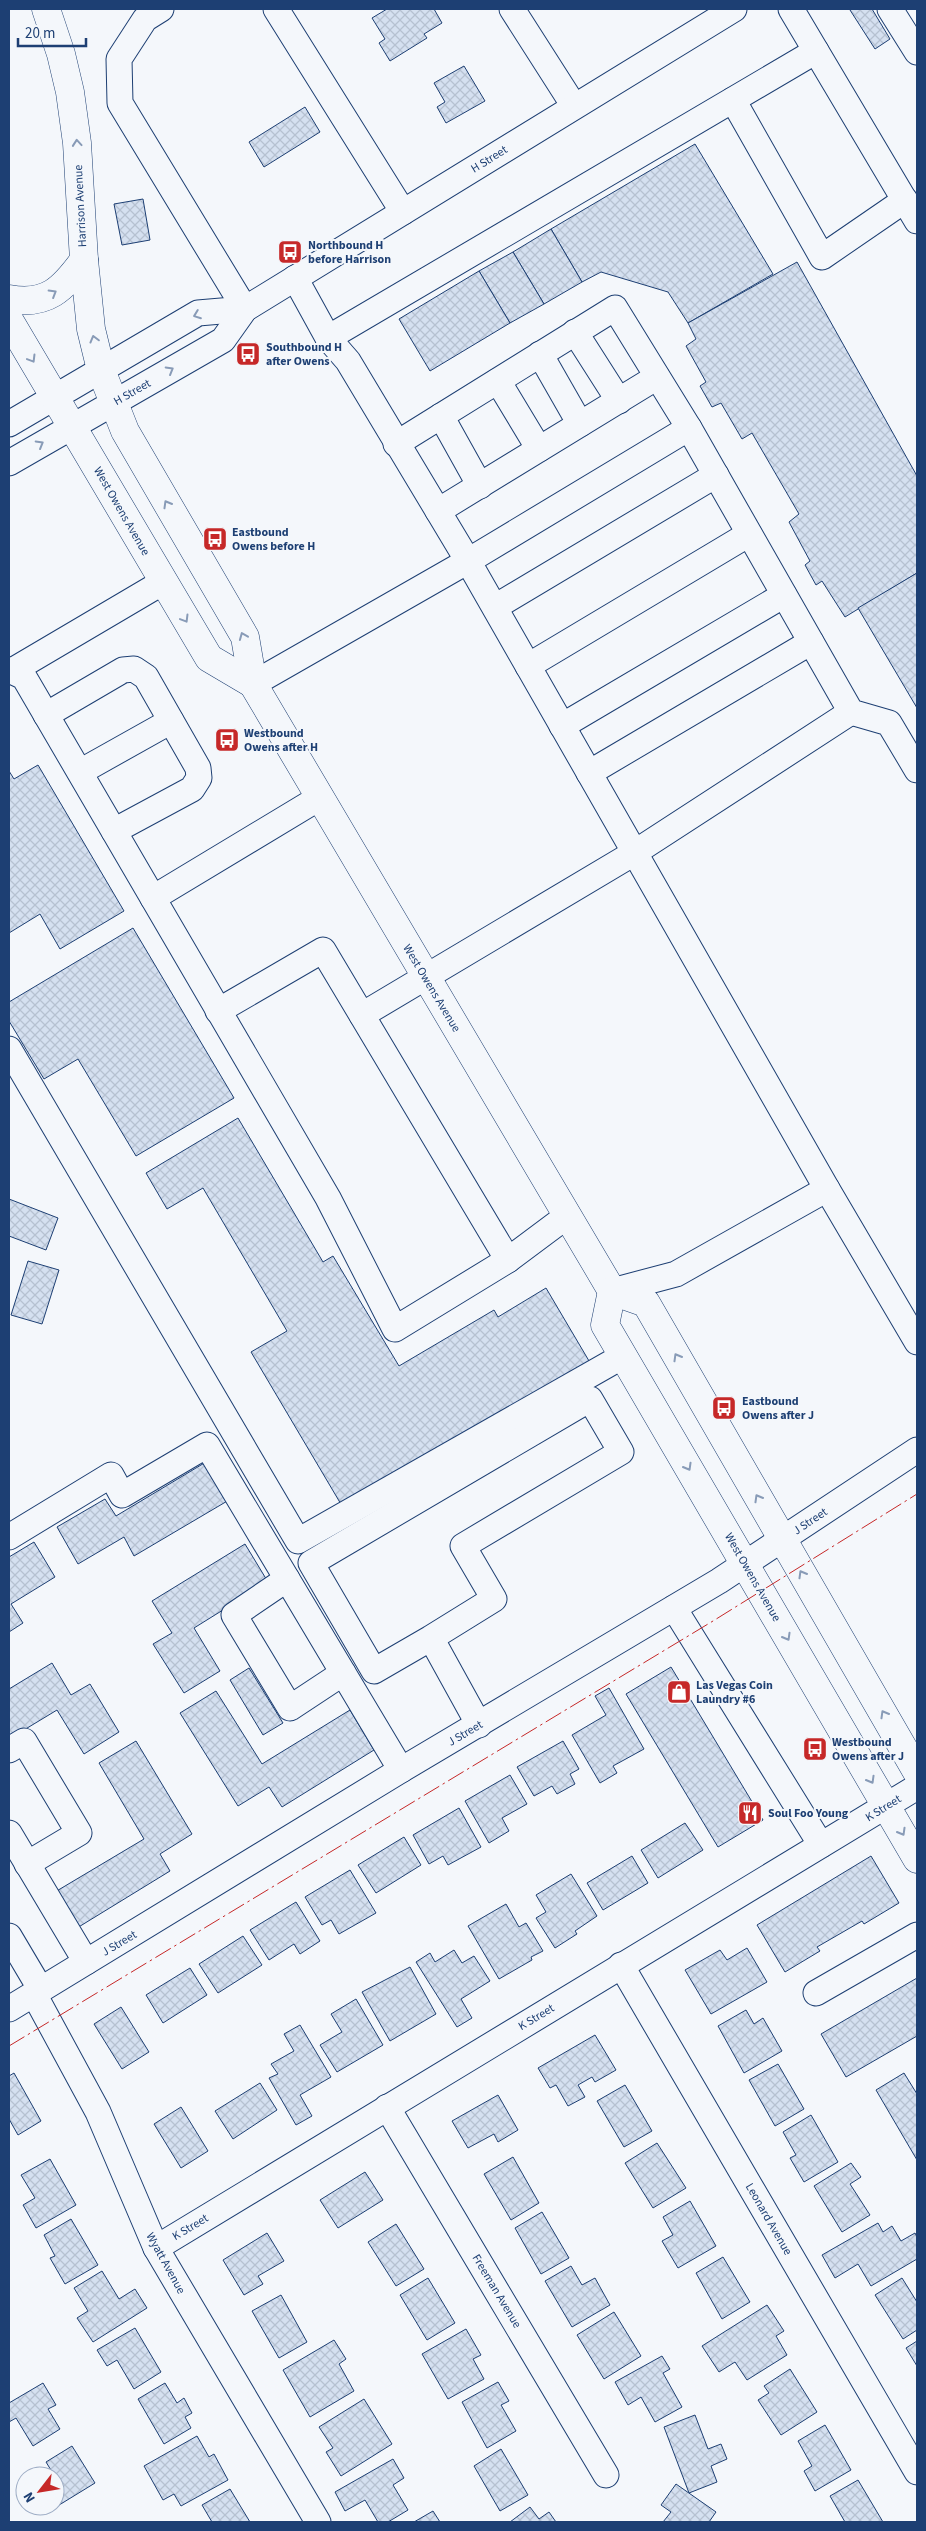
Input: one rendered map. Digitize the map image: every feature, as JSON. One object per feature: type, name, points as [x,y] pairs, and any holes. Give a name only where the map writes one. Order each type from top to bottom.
[{"type":"main road","name":"Harrison Avenue","points":[[46,9],[61,54],[70,92],[77,143],[84,260],[91,329],[101,370],[113,403]]},
{"type":"main road","points":[[9,299],[24,302],[45,297],[67,284],[84,260]]},
{"type":"main road","name":"West Owens Avenue","points":[[9,320],[209,658],[253,684]]},
{"type":"main road","name":"West Owens Avenue","points":[[113,403],[125,431],[245,637],[253,684],[612,1291],[605,1325],[622,1356],[917,1859]]},
{"type":"main road","points":[[612,1291],[646,1303],[917,1772]]},
{"type":"street","points":[[161,9],[145,19],[119,59],[120,103],[245,309]]},
{"type":"street","points":[[276,9],[403,212]]},
{"type":"street","points":[[512,9],[574,106]]},
{"type":"street","points":[[791,9],[917,222]]},
{"type":"street","points":[[890,9],[917,52]]},
{"type":"street","name":"H Street","points":[[9,463],[223,340],[245,309],[731,10]]},
{"type":"street","points":[[328,338],[816,51]]},
{"type":"street","points":[[733,100],[822,257],[905,200]]},
{"type":"street","points":[[295,278],[328,338],[348,361],[396,444],[468,561],[827,1189],[917,1342]]},
{"type":"street","points":[[396,444],[615,308],[689,428],[851,712],[889,723],[917,770]]},
{"type":"street","name":"H Street","points":[[9,424],[198,313],[245,309]]},
{"type":"street","points":[[576,332],[619,401]]},
{"type":"street","points":[[540,354],[580,424]]},
{"type":"street","points":[[438,511],[657,377]]},
{"type":"street","points":[[498,381],[539,449]]},
{"type":"street","points":[[441,416],[480,486]]},
{"type":"street","points":[[253,684],[468,561],[689,428]]},
{"type":"street","points":[[495,608],[716,476]]},
{"type":"street","points":[[528,666],[749,534]]},
{"type":"street","points":[[10,671],[163,582]]},
{"type":"street","points":[[562,726],[784,595]]},
{"type":"street","points":[[589,773],[811,642]]},
{"type":"street","points":[[46,715],[122,670],[134,669],[146,677],[198,768],[199,778],[192,789],[114,831]]},
{"type":"street","points":[[10,671],[24,677],[80,772],[328,1198],[395,1329],[508,1260],[567,1216]]},
{"type":"street","points":[[362,1015],[634,853],[851,712]]},
{"type":"street","points":[[80,772],[171,721]]},
{"type":"street","points":[[153,898],[319,798]]},
{"type":"street","points":[[218,1010],[323,950],[508,1260]]},
{"type":"street","points":[[9,1049],[298,1541],[622,1356]]},
{"type":"street","points":[[612,1291],[676,1274],[827,1189]]},
{"type":"street","points":[[590,1398],[621,1452],[463,1546],[494,1599],[431,1638],[374,1672],[311,1562],[590,1398]]},
{"type":"street","points":[[9,1537],[111,1475],[122,1496],[207,1445],[401,1770]]},
{"type":"street","name":"J Street","points":[[9,2009],[401,1770],[674,1608],[782,1540],[917,1450]]},
{"type":"street","points":[[287,1579],[234,1615],[290,1708],[343,1673]]},
{"type":"street","points":[[674,1608],[820,1844]]},
{"type":"street","points":[[431,1638],[479,1725]]},
{"type":"street","points":[[9,1750],[24,1741],[79,1833],[27,1864]]},
{"type":"street","name":"K Street","points":[[156,2248],[820,1844],[917,1787]]},
{"type":"street","points":[[9,1833],[86,1962]]},
{"type":"street","points":[[816,1993],[917,1935]]},
{"type":"street","name":"Wyatt Avenue","points":[[9,1936],[98,2112],[156,2248],[318,2522]]},
{"type":"street","name":"Leonard Avenue","points":[[621,1965],[917,2472]]},
{"type":"street","name":"Freeman Avenue","points":[[387,2107],[606,2475]]},
{"type":"building","points":[[387,9],[434,9],[442,23],[424,34],[427,38],[390,61],[379,43],[385,39],[372,18]]},
{"type":"building","points":[[872,9],[890,39],[875,49],[850,10]]},
{"type":"building","points":[[464,66],[485,101],[446,123],[437,107],[445,102],[434,83]]},
{"type":"building","points":[[305,107],[320,132],[264,167],[249,142]]},
{"type":"building","points":[[695,144],[773,274],[688,323],[668,292],[601,272],[582,282],[551,229]]},
{"type":"building","points":[[143,199],[150,240],[122,245],[114,204]]},
{"type":"building","points":[[551,229],[582,282],[544,304],[513,252]]},
{"type":"building","points":[[513,252],[544,304],[510,323],[479,271]]},
{"type":"building","points":[[797,262],[917,476],[917,573],[845,617],[822,581],[816,585],[805,565],[810,561],[789,522],[799,514],[752,433],[742,439],[721,403],[712,407],[700,386],[706,382],[686,346],[696,339],[688,323]]},
{"type":"building","points":[[479,271],[510,323],[430,371],[399,319]]},
{"type":"building","points":[[917,573],[917,708],[858,608]]},
{"type":"building","points":[[38,765],[124,911],[60,949],[40,914],[9,933],[9,771],[14,779]]},
{"type":"building","points":[[133,928],[234,1098],[136,1156],[78,1059],[44,1079],[9,1021],[9,1002]]},
{"type":"building","points":[[238,1118],[323,1262],[333,1256],[399,1366],[494,1310],[498,1317],[546,1288],[592,1366],[345,1511],[251,1352],[287,1331],[203,1188],[167,1209],[146,1173]]},
{"type":"building","points":[[9,1199],[58,1218],[46,1250],[9,1236]]},
{"type":"building","points":[[28,1261],[59,1270],[42,1324],[11,1315]]},
{"type":"building","points":[[206,1462],[229,1500],[134,1556],[124,1537],[78,1564],[57,1527],[105,1499],[116,1516]]},
{"type":"building","points":[[34,1542],[55,1577],[11,1604],[23,1623],[9,1632],[9,1557]]},
{"type":"building","points":[[245,1544],[268,1582],[194,1628],[220,1671],[184,1693],[153,1644],[172,1633],[152,1601]]},
{"type":"building","points":[[52,1663],[71,1695],[90,1684],[119,1732],[84,1754],[57,1710],[9,1739],[9,1689]]},
{"type":"building","points":[[671,1667],[763,1820],[718,1847],[626,1694]]},
{"type":"building","points":[[249,1668],[283,1723],[263,1735],[230,1680]]},
{"type":"building","points":[[609,1688],[644,1749],[613,1766],[617,1773],[600,1783],[572,1735],[606,1715],[595,1696]]},
{"type":"building","points":[[216,1691],[262,1764],[350,1710],[374,1750],[282,1807],[269,1787],[238,1806],[180,1713]]},
{"type":"building","points":[[136,1741],[192,1834],[160,1854],[170,1871],[77,1928],[55,1892],[144,1839],[99,1763]]},
{"type":"building","points":[[563,1741],[579,1769],[570,1774],[575,1784],[557,1794],[552,1786],[534,1796],[517,1767]]},
{"type":"building","points":[[510,1775],[527,1804],[502,1818],[509,1831],[489,1843],[465,1801]]},
{"type":"building","points":[[459,1808],[481,1847],[448,1865],[443,1856],[429,1864],[413,1835]]},
{"type":"building","points":[[685,1823],[703,1850],[658,1878],[641,1850]]},
{"type":"building","points":[[404,1837],[421,1865],[376,1893],[358,1865]]},
{"type":"building","points":[[632,1856],[648,1883],[603,1910],[587,1883]]},
{"type":"building","points":[[871,1856],[899,1903],[864,1924],[862,1921],[817,1947],[820,1951],[785,1972],[757,1925]]},
{"type":"building","points":[[350,1870],[376,1913],[339,1934],[331,1920],[322,1925],[305,1897]]},
{"type":"building","points":[[571,1874],[597,1916],[575,1931],[577,1934],[555,1948],[536,1918],[546,1912],[536,1895]]},
{"type":"building","points":[[296,1902],[320,1941],[300,1954],[294,1944],[269,1960],[250,1930]]},
{"type":"building","points":[[506,1904],[519,1927],[526,1923],[543,1951],[531,1957],[532,1960],[499,1979],[468,1926]]},
{"type":"building","points":[[243,1936],[262,1965],[218,1993],[199,1964]]},
{"type":"building","points":[[747,1948],[767,1982],[711,2014],[685,1970],[720,1950],[727,1960]]},
{"type":"building","points":[[454,1950],[462,1963],[474,1956],[490,1981],[461,1999],[472,2018],[457,2027],[416,1962],[430,1953],[435,1962]]},
{"type":"building","points":[[410,1967],[436,2014],[390,2041],[362,1992]]},
{"type":"building","points":[[190,1968],[207,1995],[163,2023],[146,1995]]},
{"type":"building","points":[[917,1978],[917,2036],[846,2077],[821,2034]]},
{"type":"building","points":[[356,1999],[383,2045],[337,2072],[320,2045],[342,2032],[331,2014]]},
{"type":"building","points":[[121,2007],[149,2052],[122,2069],[94,2024]]},
{"type":"building","points":[[746,2010],[754,2024],[763,2018],[782,2051],[744,2073],[718,2026]]},
{"type":"building","points":[[300,2025],[331,2077],[300,2095],[312,2116],[296,2125],[269,2078],[278,2074],[271,2064],[294,2051],[284,2034]]},
{"type":"building","points":[[595,2035],[616,2070],[595,2082],[592,2077],[578,2085],[585,2097],[568,2106],[556,2085],[550,2088],[538,2068]]},
{"type":"building","points":[[778,2064],[804,2109],[775,2126],[749,2080]]},
{"type":"building","points":[[14,2073],[41,2121],[18,2135],[9,2119],[9,2076]]},
{"type":"building","points":[[904,2073],[917,2094],[917,2160],[876,2090]]},
{"type":"building","points":[[260,2083],[277,2110],[233,2139],[215,2111]]},
{"type":"building","points":[[625,2085],[652,2131],[624,2147],[597,2101]]},
{"type":"building","points":[[498,2095],[518,2130],[498,2142],[494,2134],[468,2148],[452,2121]]},
{"type":"building","points":[[181,2107],[208,2151],[181,2168],[154,2124]]},
{"type":"building","points":[[811,2115],[838,2162],[804,2182],[790,2158],[796,2155],[783,2132]]},
{"type":"building","points":[[657,2143],[686,2188],[653,2208],[625,2163]]},
{"type":"building","points":[[513,2157],[539,2203],[511,2220],[484,2174]]},
{"type":"building","points":[[50,2159],[76,2205],[36,2228],[23,2205],[35,2198],[21,2175]]},
{"type":"building","points":[[851,2163],[861,2177],[850,2184],[870,2215],[842,2232],[814,2186]]},
{"type":"building","points":[[365,2172],[383,2200],[338,2228],[320,2200]]},
{"type":"building","points":[[690,2201],[716,2246],[678,2268],[662,2241],[673,2235],[663,2217]]},
{"type":"building","points":[[542,2212],[569,2258],[541,2274],[515,2228]]},
{"type":"building","points":[[71,2219],[98,2265],[65,2284],[50,2258],[55,2256],[44,2235]]},
{"type":"building","points":[[878,2223],[883,2232],[892,2226],[901,2241],[915,2233],[917,2237],[917,2259],[871,2286],[858,2264],[835,2278],[822,2255]]},
{"type":"building","points":[[396,2224],[424,2269],[396,2286],[368,2242]]},
{"type":"building","points":[[267,2233],[284,2261],[258,2276],[263,2284],[244,2295],[223,2260]]},
{"type":"building","points":[[723,2257],[750,2302],[722,2319],[696,2273]]},
{"type":"building","points":[[571,2266],[582,2285],[595,2278],[610,2305],[572,2327],[545,2281]]},
{"type":"building","points":[[102,2271],[119,2299],[135,2289],[147,2308],[93,2342],[77,2318],[88,2311],[74,2288]]},
{"type":"building","points":[[428,2278],[455,2323],[427,2340],[400,2295]]},
{"type":"building","points":[[902,2278],[917,2302],[917,2330],[903,2339],[875,2295]]},
{"type":"building","points":[[281,2295],[307,2342],[279,2358],[252,2311]]},
{"type":"building","points":[[767,2305],[784,2331],[776,2336],[787,2355],[747,2380],[735,2362],[719,2372],[702,2346]]},
{"type":"building","points":[[614,2312],[641,2356],[604,2379],[577,2335]]},
{"type":"building","points":[[135,2328],[161,2372],[134,2389],[117,2360],[107,2366],[97,2350]]},
{"type":"building","points":[[466,2329],[481,2355],[473,2359],[484,2379],[448,2399],[422,2354]]},
{"type":"building","points":[[334,2340],[346,2359],[339,2364],[354,2391],[310,2417],[283,2370]]},
{"type":"building","points":[[917,2341],[917,2366],[906,2348]]},
{"type":"building","points":[[662,2356],[670,2369],[663,2373],[682,2407],[655,2422],[641,2397],[628,2405],[615,2382]]},
{"type":"building","points":[[790,2369],[817,2412],[781,2435],[758,2400],[769,2393],[764,2386]]},
{"type":"building","points":[[498,2382],[509,2401],[501,2405],[516,2431],[487,2448],[462,2402]]},
{"type":"building","points":[[43,2383],[56,2405],[48,2409],[60,2429],[33,2446],[16,2418],[9,2422],[9,2403]]},
{"type":"building","points":[[165,2383],[177,2403],[184,2398],[192,2413],[185,2417],[191,2428],[164,2444],[138,2399]]},
{"type":"building","points":[[364,2399],[392,2444],[341,2476],[326,2452],[333,2448],[319,2427]]},
{"type":"building","points":[[695,2415],[708,2449],[721,2444],[727,2459],[711,2466],[717,2482],[689,2493],[664,2427]]},
{"type":"building","points":[[825,2425],[851,2470],[815,2491],[804,2471],[812,2466],[798,2441]]},
{"type":"building","points":[[197,2436],[209,2457],[214,2454],[228,2480],[181,2506],[174,2494],[163,2500],[144,2466]]},
{"type":"building","points":[[72,2446],[95,2483],[65,2501],[65,2466],[48,2466],[46,2462]]},
{"type":"building","points":[[501,2449],[528,2495],[500,2511],[474,2466]]},
{"type":"building","points":[[393,2459],[404,2478],[393,2485],[408,2510],[388,2522],[378,2522],[365,2500],[345,2511],[335,2492]]},
{"type":"building","points":[[858,2480],[883,2522],[845,2522],[830,2496]]},
{"type":"building","points":[[676,2484],[716,2512],[709,2522],[663,2522],[671,2512],[661,2505]]},
{"type":"building","points":[[230,2489],[250,2522],[212,2522],[202,2505]]},
{"type":"building","points":[[530,2507],[539,2519],[549,2512],[556,2522],[510,2522]]},
{"type":"building","points":[[433,2511],[440,2522],[414,2522]]},
{"type":"power","points":[[9,2046],[713,1621],[917,1494]]},
{"type":"place","name":"Northbound H before Harrison","points":[[290,252]]},
{"type":"place","name":"Southbound H after Owens","points":[[248,354]]},
{"type":"place","name":"Eastbound Owens before H","points":[[215,539]]},
{"type":"place","name":"Westbound Owens after H","points":[[227,740]]},
{"type":"place","name":"Eastbound Owens after J","points":[[724,1408]]},
{"type":"place","name":"Las Vegas Coin Laundry #6","points":[[679,1692]]},
{"type":"place","name":"Westbound Owens after J","points":[[815,1749]]},
{"type":"place","name":"Soul Foo Young","points":[[750,1813]]}]
